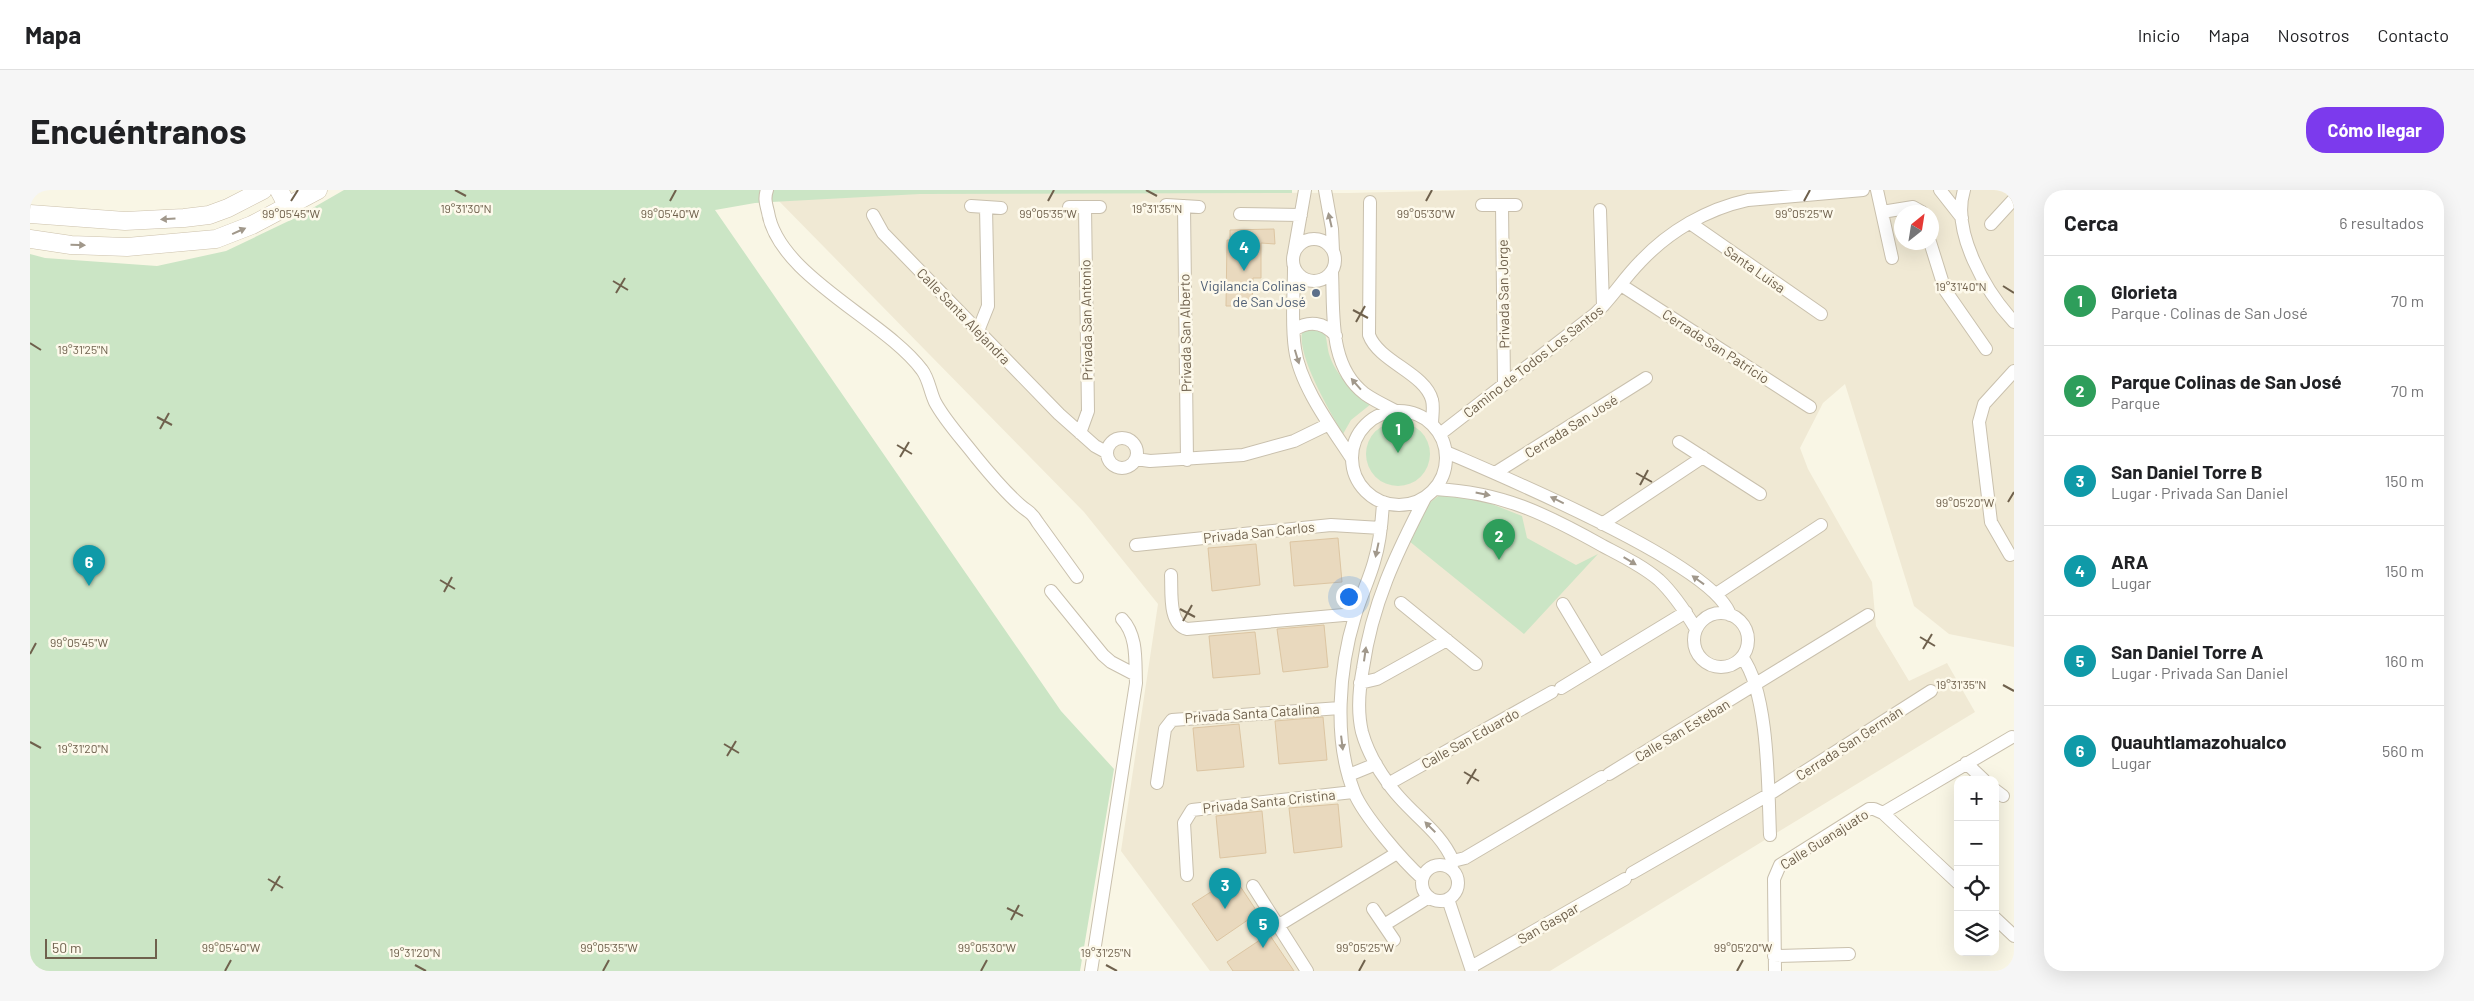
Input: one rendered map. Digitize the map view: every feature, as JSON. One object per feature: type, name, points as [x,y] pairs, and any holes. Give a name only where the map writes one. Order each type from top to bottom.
[{"type":"main road","points":[[30,214],[125,221],[184,218],[209,215],[228,208],[263,190]]},
{"type":"main road","points":[[279,190],[288,207]]},
{"type":"main road","points":[[30,239],[70,244],[127,247],[216,240],[288,207],[318,190]]},
{"type":"street","points":[[767,190],[765,196],[769,221],[777,239],[806,270],[850,310],[878,328],[922,370],[939,408],[978,459],[1014,498],[1034,514],[1038,523],[1077,577]]},
{"type":"street","points":[[1305,190],[1294,253],[1294,330],[1298,360],[1307,384],[1329,424],[1352,459]]},
{"type":"street","points":[[1326,190],[1332,229],[1332,272],[1339,356],[1354,384],[1375,400],[1396,411]]},
{"type":"street","name":"Camino de Todos Los Santos","points":[[1436,429],[1504,384],[1604,306],[1651,251],[1690,223],[1730,204],[1748,200],[1862,190]]},
{"type":"street","points":[[1877,190],[1892,258]]},
{"type":"street","points":[[1940,190],[1962,218]]},
{"type":"street","points":[[1964,190],[1962,218],[1970,250],[1994,298],[2014,322]]},
{"type":"street","points":[[1991,224],[2014,199]]},
{"type":"street","points":[[1370,202],[1369,335],[1376,347],[1426,389],[1432,399],[1436,429],[1446,452],[1443,476],[1430,493],[1384,585],[1367,636],[1360,683],[1359,707],[1362,732],[1376,764],[1388,784],[1397,797],[1442,840],[1458,878],[1458,884],[1453,895],[1448,899],[1438,900],[1429,897],[1423,888],[1422,878],[1397,853],[1353,792],[1344,755],[1340,708],[1350,633],[1355,614],[1369,579],[1382,528],[1384,502]]},
{"type":"street","points":[[1166,205],[1199,207]]},
{"type":"street","points":[[1482,205],[1516,205]]},
{"type":"street","name":"Privada San Jorge","points":[[1502,205],[1504,384]]},
{"type":"street","points":[[971,206],[1001,208]]},
{"type":"street","name":"Privada San Alberto","points":[[1184,206],[1187,460]]},
{"type":"street","points":[[978,331],[988,306],[986,207]]},
{"type":"street","points":[[1069,207],[1100,207]]},
{"type":"street","name":"Privada San Antonio","points":[[1080,433],[1088,411],[1085,207]]},
{"type":"street","points":[[1600,210],[1604,306]]},
{"type":"street","points":[[1882,212],[1894,210]]},
{"type":"street","points":[[1240,214],[1301,215]]},
{"type":"street","name":"Calle Santa Alejandra","points":[[873,215],[882,233],[1059,414],[1080,433],[1106,452]]},
{"type":"street","name":"Santa Luisa","points":[[1690,223],[1821,314]]},
{"type":"street","points":[[1294,253],[1298,246],[1312,239],[1328,244],[1333,251]]},
{"type":"street","points":[[1932,250],[1945,290],[1986,349]]},
{"type":"street","points":[[1294,268],[1298,274],[1312,281],[1319,280],[1332,272]]},
{"type":"street","name":"Cerrada San Patricio","points":[[1621,285],[1810,407]]},
{"type":"street","points":[[1294,330],[1301,325],[1316,324],[1330,330],[1336,336]]},
{"type":"street","points":[[2010,555],[1992,522],[1978,422],[1984,404],[2014,371]]},
{"type":"street","name":"Cerrada San José","points":[[1495,473],[1646,378]]},
{"type":"street","points":[[1436,429],[1409,412],[1396,411],[1382,414],[1369,421],[1360,432],[1354,445],[1352,459],[1355,473],[1361,485],[1371,496],[1384,502],[1405,504],[1430,493],[1489,495],[1512,501],[1559,522],[1647,572],[1671,593],[1696,629],[1694,646],[1703,660],[1710,665],[1728,666],[1742,657],[1747,644],[1745,630],[1730,615],[1728,609],[1716,594],[1666,560],[1602,524],[1537,491],[1446,452]]},
{"type":"street","points":[[1136,459],[1150,461],[1187,460],[1243,455],[1271,448],[1329,424]]},
{"type":"street","points":[[1125,438],[1130,440],[1137,448],[1136,459],[1130,466],[1121,468],[1112,465],[1106,452],[1115,439],[1125,438]]},
{"type":"street","points":[[1679,442],[1760,494]]},
{"type":"street","points":[[1602,524],[1702,457]]},
{"type":"street","name":"Privada San Carlos","points":[[1136,545],[1331,525],[1382,528]]},
{"type":"street","points":[[1716,594],[1821,525]]},
{"type":"street","points":[[1170,575],[1175,621],[1180,627],[1187,630],[1355,614]]},
{"type":"street","points":[[1369,579],[1384,585]]},
{"type":"street","points":[[1051,591],[1111,662],[1134,674]]},
{"type":"street","points":[[1401,603],[1476,664]]},
{"type":"street","points":[[1563,604],[1599,664]]},
{"type":"street","name":"Calle San Eduardo","points":[[1388,784],[1557,690],[1686,612]]},
{"type":"street","points":[[1696,629],[1710,615],[1730,615]]},
{"type":"street","name":"Calle San Esteban","points":[[1452,865],[1605,776],[1868,615]]},
{"type":"street","points":[[1091,971],[1136,683],[1134,674],[1134,642],[1129,626],[1122,619]]},
{"type":"street","points":[[1360,683],[1378,679],[1447,640]]},
{"type":"street","points":[[1742,657],[1756,685],[1763,729],[1770,835]]},
{"type":"street","name":"Cerrada San Germán","points":[[1768,795],[1931,691]]},
{"type":"street","name":"Privada Santa Catalina","points":[[1157,783],[1165,729],[1172,720],[1340,708]]},
{"type":"street","name":"Calle Guanajuato","points":[[1774,971],[1774,879],[1776,869],[1785,861],[1870,809],[1883,813],[2012,737]]},
{"type":"street","points":[[1966,763],[1980,776]]},
{"type":"street","points":[[1350,775],[1376,764]]},
{"type":"street","name":"Privada Santa Cristina","points":[[1187,875],[1184,823],[1192,810],[1353,792]]},
{"type":"street","name":"San Gaspar","points":[[1472,969],[1768,795]]},
{"type":"street","points":[[1883,813],[1954,879]]},
{"type":"street","points":[[1279,924],[1397,853]]},
{"type":"street","points":[[1422,878],[1429,868],[1440,864],[1452,865]]},
{"type":"street","points":[[1253,886],[1279,924],[1307,971]]},
{"type":"street","points":[[1384,925],[1429,897]]},
{"type":"street","points":[[1448,899],[1472,969]]},
{"type":"street","points":[[1373,909],[1394,940]]},
{"type":"street","points":[[1999,922],[2014,936]]},
{"type":"street","points":[[1774,956],[1850,954]]},
{"type":"shaded area","points":[[1478,190],[2014,190],[2014,647],[1949,634],[1914,606],[1845,384],[1823,403],[1800,448],[1808,469],[1872,582],[1876,626],[1909,681],[1947,663],[1975,712],[1550,971],[1210,971],[1121,851],[1158,604],[1084,512],[774,196],[1044,192],[1348,193]]},
{"type":"green space","points":[[344,190],[1292,190],[1292,193],[920,194],[755,203],[715,210],[1061,711],[1114,769],[1080,971],[30,971],[30,254],[45,258],[157,266],[226,251],[297,217]]},
{"type":"green space","points":[[1309,327],[1324,331],[1329,354],[1336,369],[1358,394],[1371,404],[1351,420],[1343,434],[1315,382],[1304,352],[1303,330]]},
{"type":"green space","points":[[1392,422],[1404,422],[1421,431],[1428,442],[1430,454],[1428,466],[1421,477],[1404,486],[1392,486],[1380,481],[1371,472],[1366,460],[1366,448],[1371,436],[1380,427]]},
{"type":"green space","points":[[1441,494],[1479,499],[1522,516],[1527,538],[1576,565],[1598,554],[1524,634],[1409,541],[1428,504]]},
{"type":"building","points":[[1274,229],[1275,244],[1261,243],[1261,278],[1253,278],[1252,306],[1226,306],[1227,240],[1230,240],[1230,230]]},
{"type":"building","points":[[1338,538],[1342,582],[1294,586],[1290,542]]},
{"type":"building","points":[[1256,544],[1260,585],[1212,591],[1208,548]]},
{"type":"building","points":[[1324,625],[1328,667],[1283,672],[1277,629]]},
{"type":"building","points":[[1255,632],[1260,674],[1213,678],[1209,636]]},
{"type":"building","points":[[1323,717],[1327,760],[1279,764],[1275,721]]},
{"type":"building","points":[[1239,724],[1244,767],[1197,771],[1193,728]]},
{"type":"building","points":[[1338,804],[1342,847],[1294,853],[1289,808]]},
{"type":"building","points":[[1262,811],[1266,853],[1220,858],[1216,816]]},
{"type":"building","points":[[1234,877],[1258,913],[1217,941],[1192,904]]},
{"type":"building","points":[[1269,934],[1294,971],[1233,971],[1227,962]]},
{"type":"place","name":"ARA","points":[[1244,271]]},
{"type":"place","name":"Vigilancia Colinas de San José","points":[[1316,293]]},
{"type":"place","name":"Glorieta","points":[[1398,453]]},
{"type":"place","name":"Parque Colinas de San José","points":[[1499,560]]},
{"type":"place","name":"Quauhtlamazohualco","points":[[89,586]]},
{"type":"place","name":"San Daniel Torre B","points":[[1225,909]]},
{"type":"place","name":"San Daniel Torre A","points":[[1263,948]]}]
